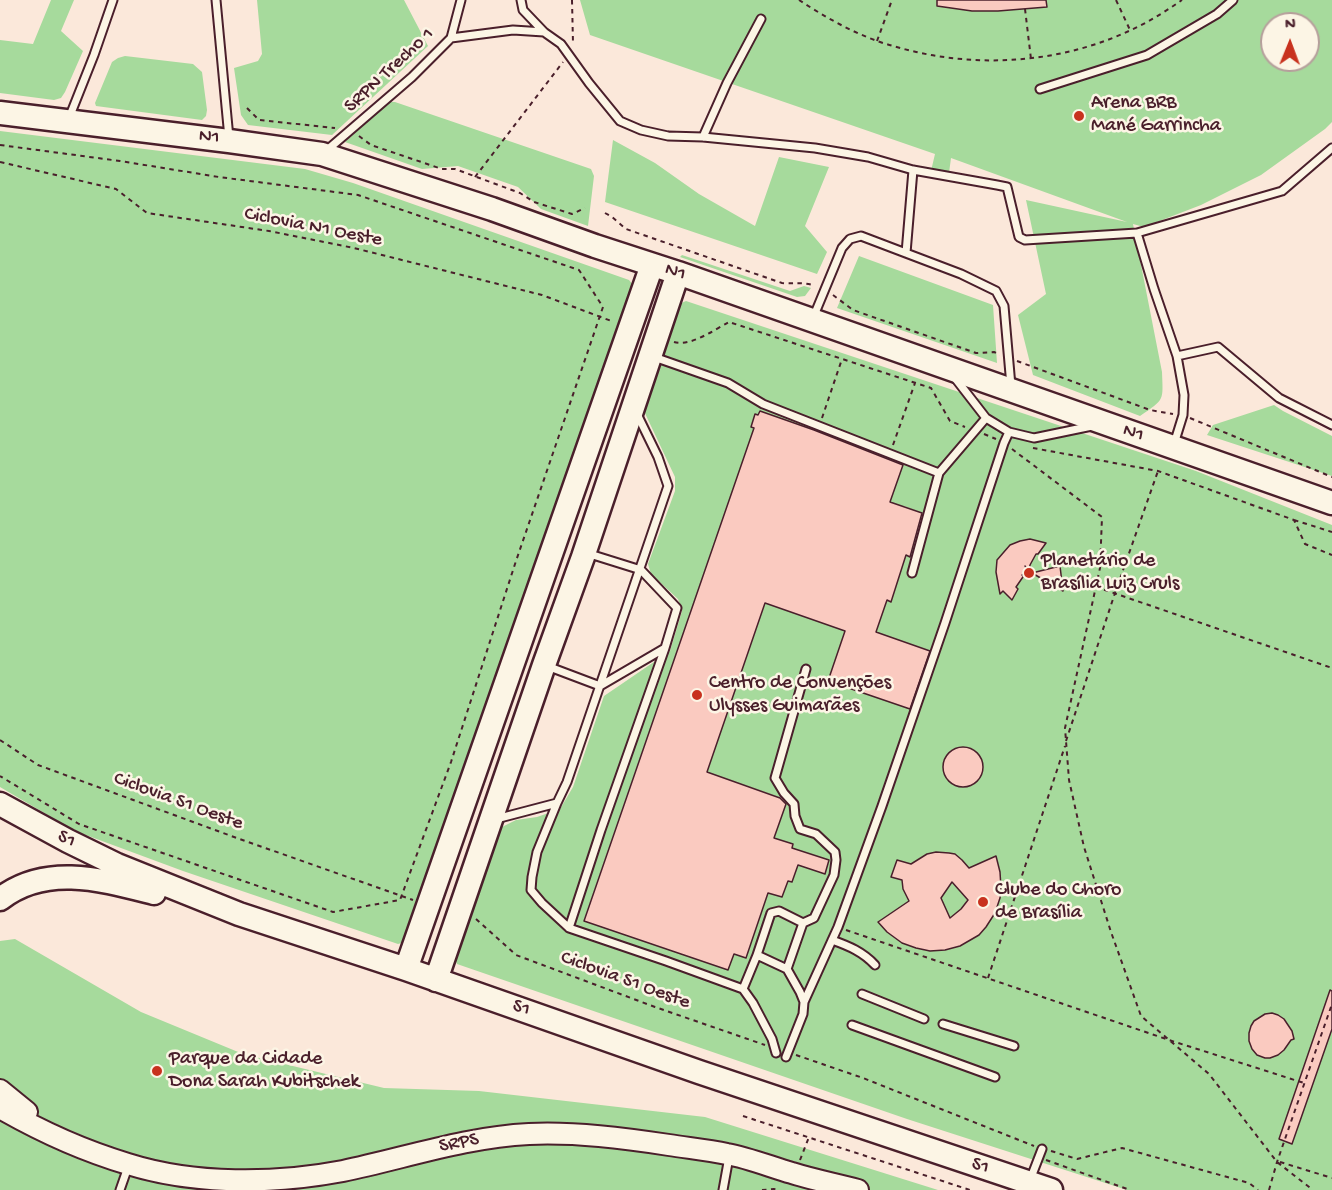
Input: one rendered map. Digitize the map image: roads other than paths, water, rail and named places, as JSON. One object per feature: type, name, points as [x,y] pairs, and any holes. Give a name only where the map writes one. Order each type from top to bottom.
[{"type":"highway","name":"N1","points":[[0,112],[322,154],[678,273],[1332,503]]},
{"type":"highway","points":[[406,969],[623,336],[652,265]]},
{"type":"highway","points":[[436,980],[583,557],[678,273]]},
{"type":"highway","points":[[623,336],[650,356]]},
{"type":"highway","name":"S1","points":[[0,804],[117,865],[239,914],[1051,1190]]},
{"type":"highway","points":[[0,899],[24,885],[74,877],[103,880],[239,914]]},
{"type":"highway","points":[[437,881],[467,891]]},
{"type":"main road","name":"SRPS","points":[[0,1090],[63,1140]]},
{"type":"main road","name":"SRPS","points":[[0,1108],[29,1125],[129,1165],[205,1178],[254,1180],[301,1178],[480,1140],[528,1134],[572,1134],[626,1138],[729,1154],[858,1190]]},
{"type":"lane","points":[[68,121],[114,0]]},
{"type":"lane","points":[[216,0],[229,141]]},
{"type":"lane","name":"SRPN Trecho 1","points":[[322,154],[412,77],[451,38],[461,0]]},
{"type":"lane","points":[[521,0],[523,10],[544,32],[561,44],[620,121],[641,130],[668,136],[703,137],[816,148],[868,157],[913,171],[997,185],[1007,188],[1019,237],[1025,240],[1137,233],[1282,191],[1332,148]]},
{"type":"lane","points":[[1040,89],[1147,55],[1217,14],[1233,0]]},
{"type":"lane","points":[[703,137],[727,82],[760,19]]},
{"type":"lane","points":[[451,38],[513,30],[544,32]]},
{"type":"lane","points":[[906,253],[913,171]]},
{"type":"lane","points":[[1137,233],[1177,356],[1184,395],[1183,416],[1173,448]]},
{"type":"lane","points":[[812,321],[842,248],[850,239],[861,236],[961,274],[996,291],[1004,306],[1011,392]]},
{"type":"lane","points":[[1177,356],[1218,347],[1280,398],[1332,425]]},
{"type":"lane","points":[[650,356],[728,383],[763,404],[939,473]]},
{"type":"lane","points":[[949,370],[986,418],[1009,432],[1034,438],[1103,424]]},
{"type":"lane","points":[[633,406],[658,457],[668,486],[567,782],[537,852],[531,890],[569,928],[743,989],[772,1039],[775,1051]]},
{"type":"lane","points":[[912,573],[939,473],[986,418]]},
{"type":"lane","points":[[786,1055],[802,1014],[804,1002],[838,927],[882,806],[1009,432]]},
{"type":"lane","points":[[569,928],[677,608],[640,570],[592,555],[583,557]]},
{"type":"lane","points":[[600,686],[665,648]]},
{"type":"lane","points":[[544,665],[600,686]]},
{"type":"lane","points":[[787,969],[802,923],[814,918],[834,875],[836,860],[835,852],[816,834],[801,829],[795,816],[794,804],[775,778],[806,669]]},
{"type":"lane","points":[[491,820],[557,803]]},
{"type":"lane","points":[[743,989],[771,913],[779,911],[802,923]]},
{"type":"lane","points":[[832,940],[855,949],[875,965]]},
{"type":"lane","points":[[757,955],[787,969],[804,1002]]},
{"type":"lane","points":[[862,994],[924,1019]]},
{"type":"lane","points":[[943,1024],[1014,1046]]},
{"type":"lane","points":[[852,1025],[995,1077]]},
{"type":"lane","points":[[1029,1183],[1042,1149]]},
{"type":"lane","points":[[723,1190],[729,1154]]},
{"type":"lane","points":[[120,1190],[129,1165]]},
{"type":"place","name":"Arena BRB Mané Garrincha","points":[[1079,116]]},
{"type":"place","name":"Planetário de Brasília Luiz Cruls","points":[[1029,573]]},
{"type":"place","name":"Centro de Convenções Ulysses Guimarães","points":[[697,695]]},
{"type":"place","name":"Clube do Choro de Brasília","points":[[983,902]]},
{"type":"place","name":"Parque da Cidade Dona Sarah Kubitschek","points":[[157,1071]]}]
